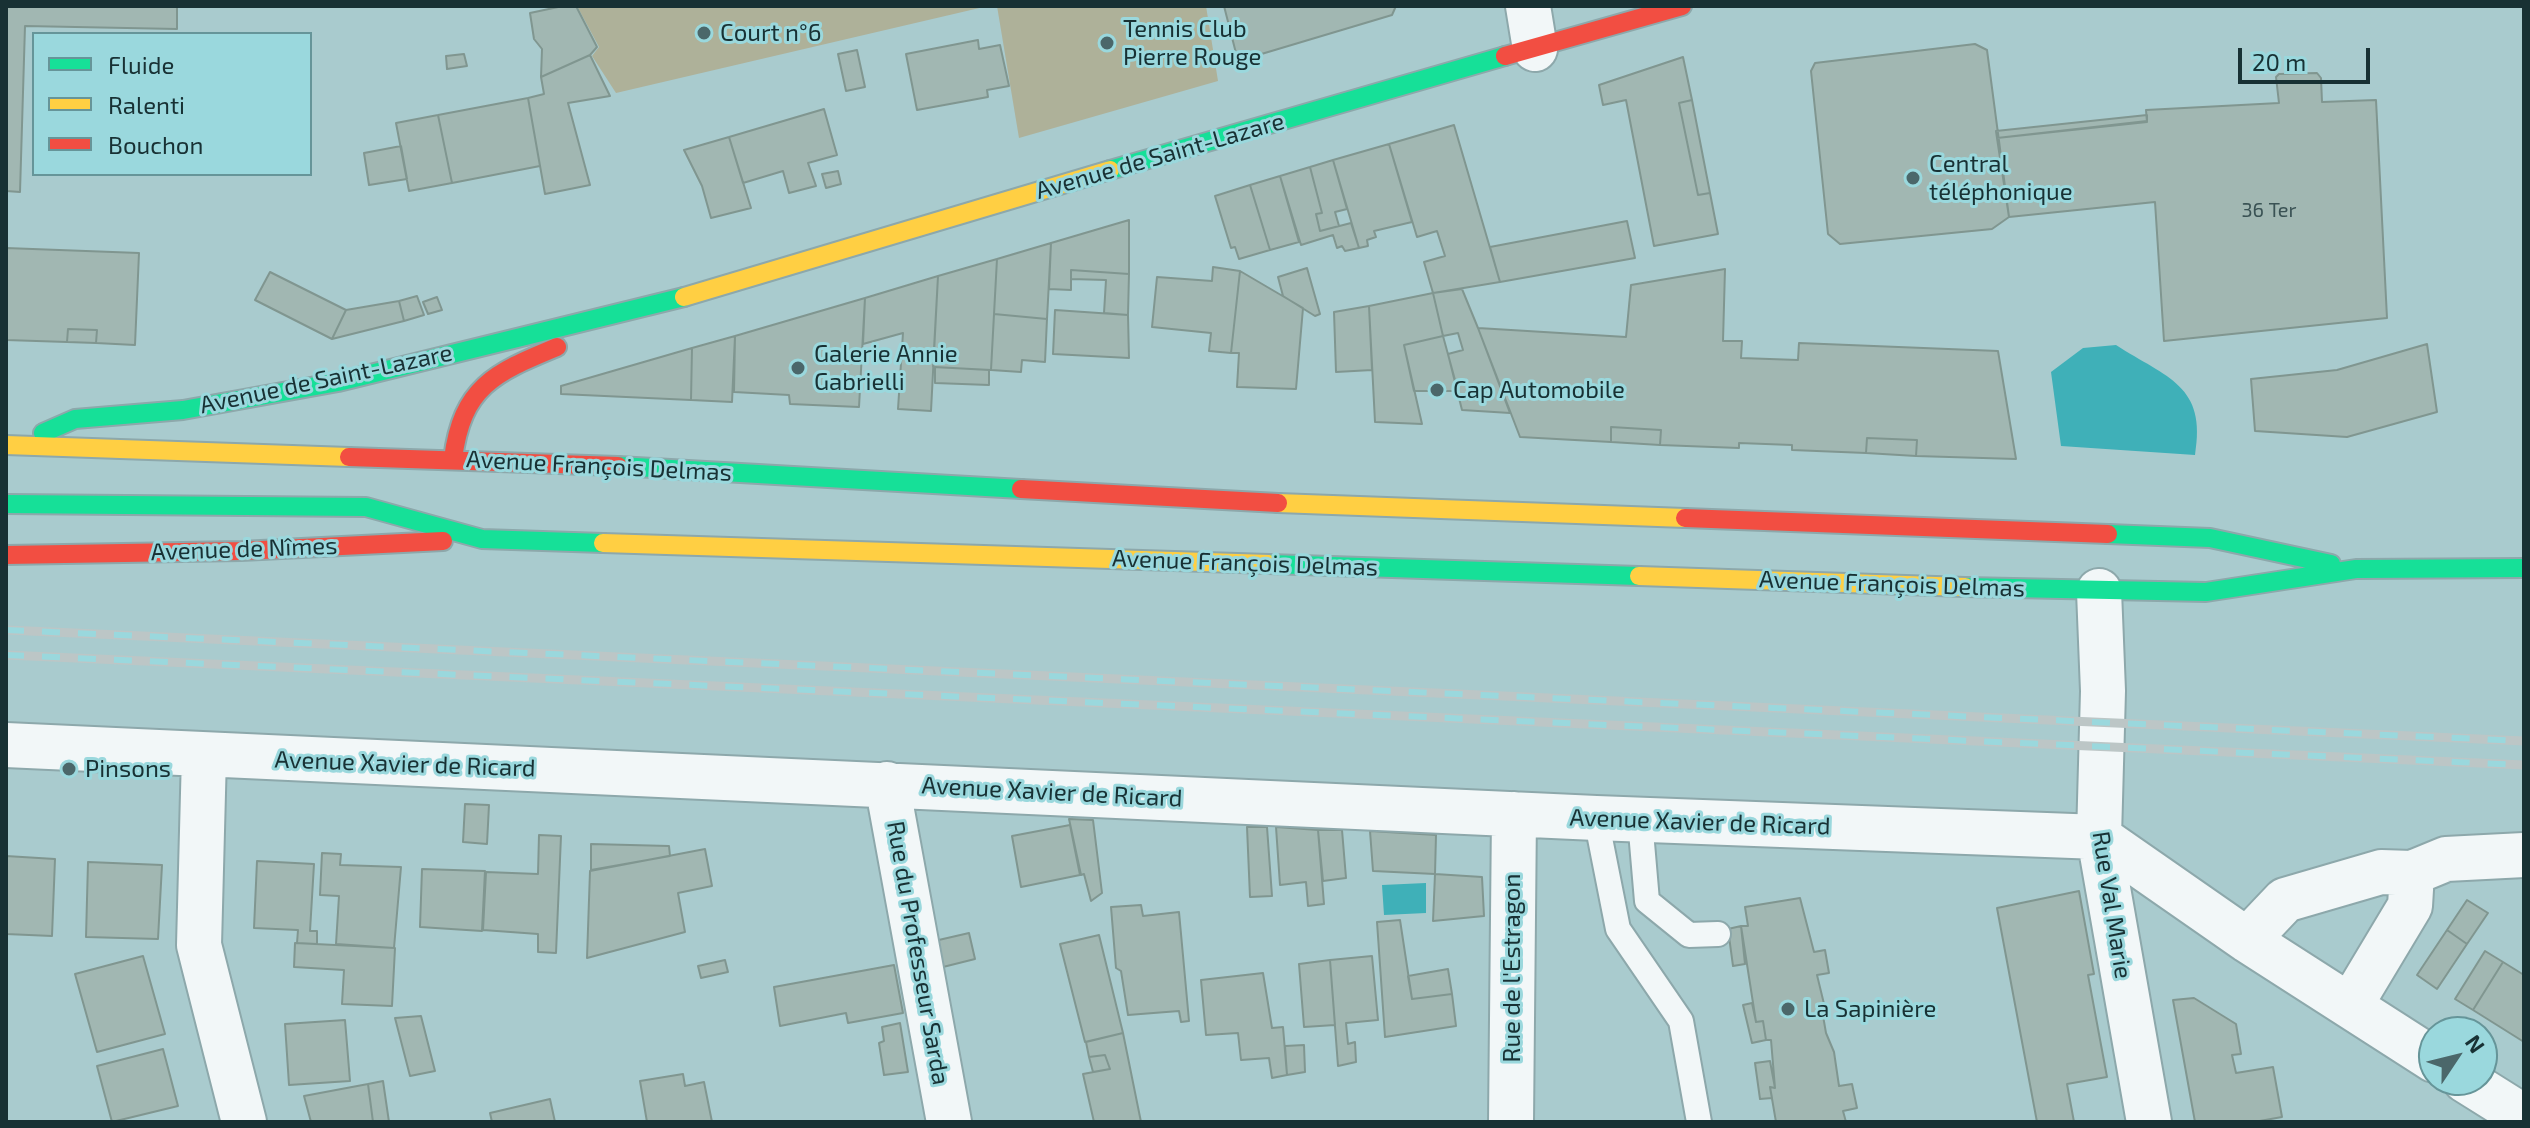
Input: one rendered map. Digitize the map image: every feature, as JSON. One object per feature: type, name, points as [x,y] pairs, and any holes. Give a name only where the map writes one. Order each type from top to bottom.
[{"type":"main road","name":"Avenue de Saint-Lazare","points":[[10,445],[75,419],[183,410],[338,382],[639,310],[1208,141],[1682,6]]},
{"type":"main road","name":"Avenue de Saint-Lazare","points":[[453,459],[459,418],[479,389],[513,365],[639,310]]},
{"type":"main road","points":[[10,445],[453,459]]},
{"type":"main road","name":"Avenue François Delmas","points":[[417,479],[453,459],[1210,500],[2100,563],[2206,592],[2356,569],[2524,568]]},
{"type":"main road","points":[[366,507],[392,493]]},
{"type":"main road","name":"Avenue de Nîmes","points":[[6,504],[366,507]]},
{"type":"main road","name":"Avenue François Delmas","points":[[366,507],[482,539],[2100,563],[2210,538],[2356,569]]},
{"type":"main road","name":"Avenue de Nîmes","points":[[6,555],[241,551],[482,539]]},
{"type":"street","points":[[1528,6],[1535,49]]},
{"type":"street","name":"Rue Val Marie","points":[[2100,563],[2103,691],[2099,837],[2149,1122]]},
{"type":"street","name":"Avenue Xavier de Ricard","points":[[6,745],[1640,820],[2099,837]]},
{"type":"street","points":[[204,755],[199,945],[244,1122]]},
{"type":"street","name":"Rue du Professeur Sarda","points":[[887,784],[949,1122]]},
{"type":"street","name":"Rue de l'Estragon","points":[[1511,1122],[1514,814]]},
{"type":"street","points":[[2099,837],[2247,940],[2418,1050]]},
{"type":"street","points":[[2247,940],[2285,900],[2381,872],[2412,873],[2446,859],[2524,855]]},
{"type":"street","points":[[2350,1006],[2410,906],[2412,873]]},
{"type":"street","points":[[2491,1096],[2524,1117]]},
{"type":"lane","points":[[1596,818],[1618,929],[1681,1021],[1699,1122]]},
{"type":"lane","points":[[1640,820],[1647,901],[1689,935],[1718,934]]},
{"type":"green space","points":[[577,6],[988,6],[616,93],[592,56],[599,47]]},
{"type":"green space","name":"Tennis Club Pierre Rouge","points":[[997,6],[1206,6],[1218,81],[1019,138]]},
{"type":"water","points":[[2116,345],[2167,376],[2189,398],[2195,413],[2197,432],[2195,455],[2061,446],[2051,372],[2083,348]]},
{"type":"water","points":[[1426,883],[1426,913],[1384,915],[1382,885]]},
{"type":"building","points":[[6,6],[177,6],[177,29],[25,26],[20,192],[6,191]]},
{"type":"building","points":[[576,6],[597,47],[590,55],[541,77],[542,49],[534,39],[530,13]]},
{"type":"building","points":[[1224,6],[1396,6],[1392,15],[1238,61]]},
{"type":"building","points":[[978,40],[979,49],[1000,45],[1009,86],[987,90],[988,97],[917,110],[906,54]]},
{"type":"building","name":"Central téléphonique","points":[[1975,44],[1987,50],[2009,217],[1992,229],[1840,244],[1828,234],[1811,71],[1815,63]]},
{"type":"building","points":[[857,50],[865,87],[846,91],[838,54]]},
{"type":"building","points":[[464,54],[467,66],[447,69],[446,56]]},
{"type":"building","points":[[590,55],[610,96],[568,103],[590,185],[545,194],[528,98],[544,94],[541,77]]},
{"type":"building","points":[[1683,57],[1692,100],[1679,103],[1698,195],[1710,193],[1718,234],[1654,246],[1626,100],[1603,105],[1599,85]]},
{"type":"building","points":[[2317,73],[2321,78],[2322,102],[2376,100],[2387,318],[2164,341],[2155,202],[2009,217],[1997,138],[2147,122],[2146,110],[2279,103],[2276,77],[2279,74]]},
{"type":"building","points":[[528,98],[540,166],[452,183],[438,115]]},
{"type":"building","points":[[1692,100],[1710,193],[1698,195],[1679,103]]},
{"type":"building","points":[[824,109],[837,155],[808,163],[816,186],[789,193],[783,171],[743,183],[729,137]]},
{"type":"building","points":[[438,115],[452,183],[409,191],[396,123]]},
{"type":"building","points":[[2147,115],[2147,121],[1997,138],[1996,131]]},
{"type":"building","points":[[1454,125],[1500,282],[1433,293],[1424,262],[1445,256],[1437,231],[1417,237],[1389,144]]},
{"type":"building","points":[[729,137],[751,208],[711,218],[702,186],[684,150]]},
{"type":"building","points":[[1389,144],[1412,222],[1374,231],[1376,237],[1367,240],[1368,246],[1359,248],[1333,160]]},
{"type":"building","points":[[401,146],[407,179],[369,185],[364,153]]},
{"type":"building","points":[[1333,160],[1347,209],[1335,212],[1339,226],[1320,231],[1316,214],[1322,213],[1310,167]]},
{"type":"building","points":[[1310,167],[1322,213],[1316,214],[1320,231],[1351,223],[1359,248],[1345,251],[1342,246],[1337,248],[1333,235],[1301,245],[1280,176]]},
{"type":"building","points":[[838,171],[841,184],[826,188],[822,174]]},
{"type":"building","points":[[1280,176],[1299,242],[1270,250],[1250,185]]},
{"type":"building","points":[[1250,185],[1270,250],[1239,259],[1235,247],[1231,248],[1215,196]]},
{"type":"building","points":[[1129,220],[1129,274],[1071,270],[1071,290],[1049,289],[1051,243]]},
{"type":"building","points":[[1627,221],[1635,258],[1500,282],[1490,247]]},
{"type":"building","points":[[1051,243],[1047,319],[994,314],[997,259]]},
{"type":"building","points":[[6,248],[139,253],[135,345],[96,343],[97,330],[68,329],[67,342],[6,340]]},
{"type":"building","points":[[997,259],[991,370],[933,367],[938,276]]},
{"type":"building","points":[[1213,267],[1240,271],[1231,353],[1209,351],[1211,333],[1152,327],[1157,277],[1212,281]]},
{"type":"building","points":[[1307,268],[1320,314],[1315,316],[1283,296],[1278,277]]},
{"type":"building","points":[[1725,269],[1723,341],[1742,341],[1741,358],[1798,360],[1799,343],[1998,351],[2016,459],[1916,456],[1917,440],[1867,438],[1866,453],[1792,450],[1792,445],[1739,443],[1739,448],[1660,445],[1661,430],[1611,427],[1611,442],[1520,437],[1478,328],[1626,337],[1631,285]]},
{"type":"building","points":[[1071,270],[1129,274],[1128,315],[1104,313],[1106,280],[1071,279]]},
{"type":"building","points":[[1240,271],[1303,308],[1296,389],[1237,387],[1239,353],[1231,353]]},
{"type":"building","points":[[270,272],[346,310],[332,339],[255,300]]},
{"type":"building","points":[[938,276],[931,411],[898,409],[903,333],[863,344],[865,298]]},
{"type":"building","points":[[1462,289],[1510,413],[1462,410],[1448,354],[1463,350],[1458,333],[1443,336],[1433,293]]},
{"type":"building","points":[[1433,293],[1443,336],[1404,345],[1422,424],[1375,422],[1369,306]]},
{"type":"building","points":[[417,296],[424,315],[404,321],[399,301]]},
{"type":"building","points":[[437,297],[442,310],[428,314],[423,302]]},
{"type":"building","name":"Galerie Annie Gabrielli","points":[[865,298],[859,407],[790,404],[789,395],[734,392],[735,336]]},
{"type":"building","points":[[399,301],[404,321],[332,339],[346,310]]},
{"type":"building","points":[[1369,306],[1372,370],[1336,372],[1334,312]]},
{"type":"building","points":[[1055,310],[1128,315],[1129,358],[1053,354]]},
{"type":"building","points":[[994,314],[1047,319],[1045,362],[1022,360],[1021,372],[991,370]]},
{"type":"building","points":[[68,329],[97,330],[96,343],[67,342]]},
{"type":"building","points":[[735,336],[732,402],[691,400],[692,348]]},
{"type":"building","points":[[1443,336],[1458,391],[1414,391],[1404,345]]},
{"type":"building","points":[[2427,344],[2437,412],[2347,437],[2255,431],[2251,379],[2337,370]]},
{"type":"building","points":[[692,348],[691,400],[561,394],[561,386]]},
{"type":"building","points":[[935,367],[989,370],[989,385],[935,383]]},
{"type":"building","points":[[1611,427],[1661,430],[1660,445],[1611,442]]},
{"type":"building","points":[[1867,438],[1917,440],[1916,456],[1866,453]]},
{"type":"building","points":[[465,804],[489,805],[487,844],[463,842]]},
{"type":"building","points":[[1069,819],[1093,820],[1102,893],[1091,901],[1084,874],[1081,875]]},
{"type":"building","points":[[1070,825],[1080,875],[1021,887],[1012,836]]},
{"type":"building","points":[[1247,827],[1267,827],[1272,896],[1250,897]]},
{"type":"building","points":[[1276,827],[1318,830],[1324,904],[1308,906],[1306,882],[1280,885]]},
{"type":"building","points":[[1318,830],[1342,830],[1346,878],[1323,881]]},
{"type":"building","points":[[1370,831],[1436,835],[1435,874],[1373,871]]},
{"type":"building","points":[[539,835],[561,836],[556,953],[538,952],[538,934],[483,930],[486,872],[538,874]]},
{"type":"building","points":[[591,844],[669,846],[670,856],[591,870]]},
{"type":"building","points":[[705,849],[712,886],[678,893],[685,932],[587,958],[590,871]]},
{"type":"building","points":[[322,853],[341,854],[340,865],[401,867],[394,948],[336,944],[339,896],[320,895]]},
{"type":"building","points":[[6,856],[55,859],[52,936],[6,934]]},
{"type":"building","points":[[257,861],[314,864],[310,931],[317,931],[317,944],[297,943],[298,930],[254,928]]},
{"type":"building","points":[[88,862],[162,865],[158,939],[86,937]]},
{"type":"building","points":[[422,869],[485,871],[482,931],[420,927]]},
{"type":"building","points":[[1435,874],[1482,877],[1484,916],[1433,921]]},
{"type":"building","points":[[2079,891],[2094,974],[2088,975],[2107,1077],[2067,1084],[2074,1122],[2037,1122],[1997,908]]},
{"type":"building","name":"La Sapinière","points":[[1800,898],[1814,952],[1825,950],[1829,973],[1817,975],[1825,1008],[1822,1010],[1826,1033],[1834,1052],[1839,1086],[1852,1084],[1857,1108],[1843,1111],[1846,1122],[1776,1122],[1770,1087],[1775,1088],[1771,1040],[1766,1040],[1763,1021],[1756,1022],[1741,926],[1748,926],[1745,907]]},
{"type":"building","points":[[2467,900],[2488,913],[2467,944],[2447,930]]},
{"type":"building","points":[[1141,905],[1143,916],[1179,912],[1189,1021],[1181,1022],[1179,1011],[1128,1015],[1121,971],[1116,968],[1111,907]]},
{"type":"building","points":[[1400,920],[1412,999],[1452,994],[1456,1026],[1385,1037],[1377,922]]},
{"type":"building","points":[[1741,926],[1745,964],[1733,966],[1728,929]]},
{"type":"building","points":[[2447,930],[2467,944],[2437,989],[2417,975]]},
{"type":"building","points":[[969,933],[975,959],[935,969],[930,942]]},
{"type":"building","points":[[1099,935],[1123,1033],[1085,1042],[1060,944]]},
{"type":"building","points":[[295,943],[395,948],[392,1006],[342,1004],[344,970],[294,967]]},
{"type":"building","points":[[2485,951],[2503,962],[2473,1010],[2455,999]]},
{"type":"building","points":[[143,956],[165,1034],[97,1052],[75,974]]},
{"type":"building","points":[[1372,956],[1378,1020],[1346,1023],[1348,1044],[1355,1042],[1356,1062],[1338,1066],[1330,960]]},
{"type":"building","points":[[725,960],[728,972],[701,978],[698,966]]},
{"type":"building","points":[[1330,960],[1335,1025],[1304,1027],[1299,964]]},
{"type":"building","points":[[2503,962],[2524,975],[2524,1042],[2498,1026],[2498,1016],[2483,1016],[2473,1010]]},
{"type":"building","points":[[894,965],[903,1013],[848,1023],[846,1013],[780,1026],[774,987]]},
{"type":"building","points":[[1448,969],[1452,994],[1412,999],[1408,976]]},
{"type":"building","points":[[1263,973],[1272,1028],[1283,1027],[1287,1075],[1272,1078],[1269,1058],[1241,1060],[1238,1033],[1206,1035],[1201,980]]},
{"type":"building","points":[[2194,998],[2236,1024],[2241,1054],[2232,1055],[2236,1073],[2273,1067],[2282,1117],[2254,1122],[2195,1122],[2173,1000]]},
{"type":"building","points":[[1752,1003],[1756,1022],[1763,1021],[1766,1040],[1752,1043],[1743,1005]]},
{"type":"building","points":[[421,1016],[435,1071],[410,1076],[395,1018]]},
{"type":"building","points":[[345,1020],[350,1081],[289,1085],[285,1024]]},
{"type":"building","points":[[900,1023],[908,1072],[884,1075],[879,1043],[884,1041],[882,1027]]},
{"type":"building","points":[[1123,1033],[1141,1122],[1094,1122],[1083,1074],[1110,1069],[1105,1055],[1089,1057],[1086,1042]]},
{"type":"building","points":[[1304,1045],[1305,1072],[1287,1075],[1285,1046]]},
{"type":"building","points":[[163,1049],[178,1106],[112,1122],[97,1066]]},
{"type":"building","points":[[1105,1055],[1110,1069],[1093,1072],[1089,1057]]},
{"type":"building","points":[[1770,1061],[1775,1088],[1770,1087],[1772,1098],[1760,1099],[1755,1063]]},
{"type":"building","points":[[683,1074],[685,1086],[704,1082],[712,1122],[647,1122],[640,1081]]},
{"type":"building","points":[[383,1081],[389,1122],[373,1122],[368,1084]]},
{"type":"building","points":[[368,1084],[373,1122],[311,1122],[304,1096]]},
{"type":"building","points":[[550,1099],[555,1122],[492,1122],[490,1113]]},
{"type":"railway","points":[[6,630],[2524,741]]},
{"type":"railway","points":[[6,655],[2524,765]]},
{"type":"traffic: fast","points":[[1110,170],[1505,56]]},
{"type":"traffic: fast","points":[[43,433],[75,419],[183,410],[338,382],[684,297]]},
{"type":"traffic: fast","points":[[618,466],[1021,489]]},
{"type":"traffic: fast","points":[[6,504],[366,507],[482,539],[603,543]]},
{"type":"traffic: fast","points":[[2108,534],[2210,538],[2331,564]]},
{"type":"traffic: fast","points":[[1269,564],[1639,576]]},
{"type":"traffic: fast","points":[[1965,587],[2206,592],[2356,569],[2524,568]]},
{"type":"traffic: slow","points":[[684,297],[1110,170]]},
{"type":"traffic: slow","points":[[6,445],[349,457]]},
{"type":"traffic: slow","points":[[1278,503],[1685,518]]},
{"type":"traffic: slow","points":[[603,543],[1269,564]]},
{"type":"traffic: slow","points":[[1639,576],[1965,587]]},
{"type":"traffic: jam","points":[[1505,56],[1682,6]]},
{"type":"traffic: jam","points":[[453,459],[464,415],[485,386],[515,365],[557,347]]},
{"type":"traffic: jam","points":[[349,457],[618,466]]},
{"type":"traffic: jam","points":[[1021,489],[1278,503]]},
{"type":"traffic: jam","points":[[1685,518],[2108,534]]},
{"type":"traffic: jam","points":[[6,555],[241,551],[443,541]]},
{"type":"place","name":"Court n°6","points":[[704,33]]},
{"type":"place","name":"Tennis Club Pierre Rouge","points":[[1107,43]]},
{"type":"place","name":"Central téléphonique","points":[[1913,178]]},
{"type":"place","name":"Galerie Annie Gabrielli","points":[[798,368]]},
{"type":"place","name":"Cap Automobile","points":[[1437,390]]},
{"type":"place","name":"Pinsons","points":[[69,769]]},
{"type":"place","name":"La Sapinière","points":[[1788,1009]]}]
